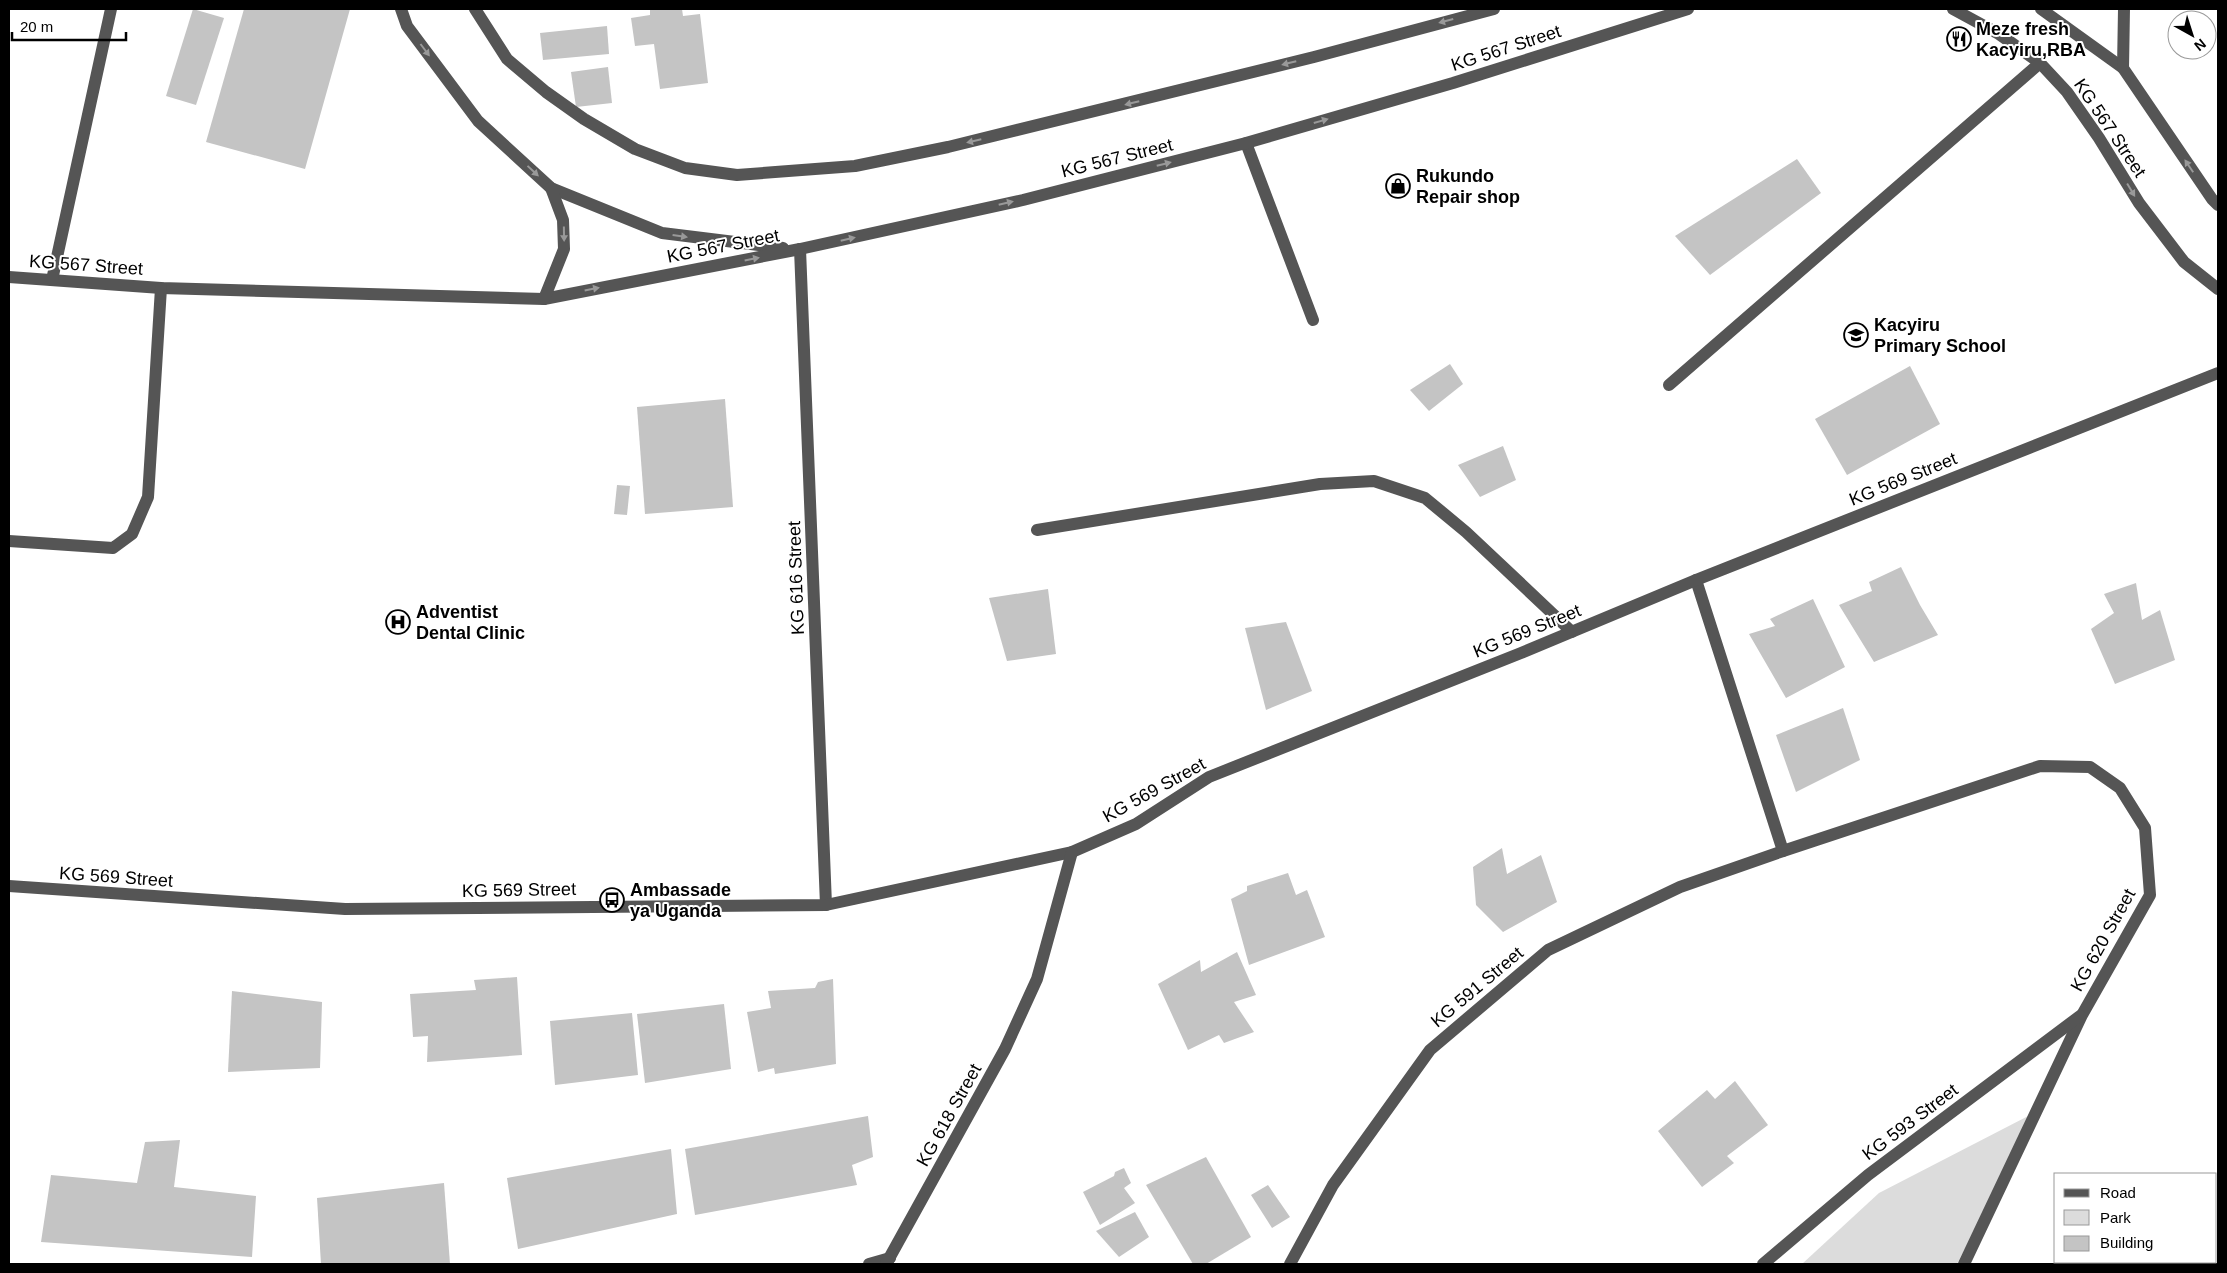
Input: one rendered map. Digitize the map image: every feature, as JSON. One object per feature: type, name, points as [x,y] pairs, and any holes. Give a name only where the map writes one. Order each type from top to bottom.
[{"type":"street","points":[[52,280],[111,9]]},
{"type":"street","points":[[401,9],[407,26],[478,121],[551,188],[662,233],[754,246],[800,250]]},
{"type":"street","points":[[475,9],[507,59],[546,92],[584,119],[636,149],[677,165],[737,175],[855,166],[948,147],[1295,62],[1494,9]]},
{"type":"street","name":"KG 567 Street","points":[[9,277],[161,288],[544,298],[800,250],[1023,200],[1246,143],[1452,83],[1688,9]]},
{"type":"street","name":"KG 567 Street","points":[[1953,9],[1999,34],[2040,62],[2067,92],[2099,138],[2139,203],[2184,262],[2218,289]]},
{"type":"street","points":[[2041,9],[2123,68],[2216,205]]},
{"type":"street","points":[[2123,68],[2124,9]]},
{"type":"street","points":[[1669,385],[2040,62]]},
{"type":"street","points":[[1246,143],[1313,320]]},
{"type":"street","points":[[544,298],[564,249],[563,220],[551,188]]},
{"type":"street","name":"KG 616 Street","points":[[800,250],[826,905]]},
{"type":"street","points":[[9,540],[113,548],[132,534],[148,497],[161,288]]},
{"type":"street","name":"KG 569 Street","points":[[9,886],[345,910],[826,905],[1072,852],[1136,824],[1209,777],[1572,632],[1696,580],[2218,374]]},
{"type":"street","points":[[1037,530],[1320,484],[1374,481],[1425,498],[1466,532],[1572,632]]},
{"type":"street","points":[[1696,580],[1783,851]]},
{"type":"street","name":"KG 620 Street","points":[[1783,851],[2040,766],[2090,767],[2120,788],[2145,828],[2150,895],[2082,1015],[1964,1264]]},
{"type":"street","name":"KG 591 Street","points":[[1290,1264],[1333,1185],[1430,1050],[1548,950],[1680,887],[1783,851]]},
{"type":"street","name":"KG 618 Street","points":[[888,1261],[1005,1049],[1037,979],[1072,852]]},
{"type":"street","name":"KG 593 Street","points":[[1764,1264],[1868,1175],[2082,1015]]},
{"type":"street","points":[[869,1264],[888,1261]]},
{"type":"green space","points":[[2034,1113],[1957,1264],[1802,1264],[1879,1193]]},
{"type":"building","points":[[193,9],[224,18],[196,105],[166,96]]},
{"type":"building","points":[[244,9],[350,9],[305,169],[206,142]]},
{"type":"building","points":[[650,9],[682,9],[683,16],[700,14],[708,83],[660,89],[654,44],[635,46],[631,18],[650,15]]},
{"type":"building","points":[[607,26],[609,54],[543,60],[540,33]]},
{"type":"building","points":[[608,67],[612,103],[576,107],[571,72]]},
{"type":"building","points":[[1797,159],[1821,193],[1710,275],[1675,236]]},
{"type":"building","name":"Rukundo Repair shop","points":[[1401,177],[1406,185],[1394,196],[1389,187]]},
{"type":"building","points":[[1450,364],[1463,384],[1429,411],[1410,390]]},
{"type":"building","points":[[1910,366],[1940,424],[1847,475],[1815,419]]},
{"type":"building","points":[[725,399],[733,507],[645,514],[637,407]]},
{"type":"building","points":[[1503,446],[1516,480],[1480,497],[1458,465]]},
{"type":"building","points":[[617,485],[630,486],[627,515],[614,514]]},
{"type":"building","points":[[1901,567],[1938,635],[1874,662],[1839,605],[1872,591],[1869,582]]},
{"type":"building","points":[[2136,583],[2142,620],[2160,610],[2175,660],[2115,684],[2091,629],[2114,613],[2104,594]]},
{"type":"building","points":[[1048,589],[1056,654],[1007,661],[989,598]]},
{"type":"building","points":[[1813,599],[1845,667],[1786,698],[1749,634],[1775,626],[1770,619]]},
{"type":"building","points":[[1286,622],[1312,691],[1266,710],[1245,628]]},
{"type":"building","points":[[1843,708],[1860,760],[1796,792],[1776,735]]},
{"type":"building","points":[[1502,848],[1507,874],[1541,855],[1557,902],[1503,932],[1476,905],[1473,867]]},
{"type":"building","points":[[1288,873],[1296,895],[1307,890],[1325,937],[1249,965],[1231,899],[1247,891],[1247,886]]},
{"type":"building","points":[[1237,952],[1256,995],[1234,1002],[1254,1032],[1224,1043],[1219,1035],[1188,1050],[1158,984],[1200,960],[1201,972]]},
{"type":"building","points":[[517,977],[522,1055],[427,1062],[428,1036],[413,1037],[410,994],[476,990],[474,980]]},
{"type":"building","points":[[833,979],[836,1064],[775,1074],[774,1068],[758,1072],[747,1012],[771,1008],[768,991],[815,988],[818,982]]},
{"type":"building","points":[[232,991],[322,1002],[320,1068],[228,1072]]},
{"type":"building","points":[[724,1004],[731,1069],[645,1083],[637,1014]]},
{"type":"building","points":[[632,1013],[638,1075],[555,1085],[550,1021]]},
{"type":"building","points":[[1735,1081],[1768,1125],[1727,1156],[1734,1163],[1702,1187],[1658,1131],[1707,1090],[1715,1099]]},
{"type":"building","points":[[868,1116],[873,1157],[852,1165],[857,1185],[695,1215],[685,1149]]},
{"type":"building","points":[[180,1140],[174,1187],[256,1196],[252,1257],[41,1242],[51,1175],[137,1183],[145,1142]]},
{"type":"building","points":[[671,1149],[677,1214],[518,1249],[507,1178]]},
{"type":"building","points":[[1206,1157],[1251,1237],[1206,1264],[1193,1264],[1146,1185]]},
{"type":"building","points":[[1124,1168],[1131,1183],[1124,1188],[1135,1203],[1100,1225],[1083,1192],[1114,1176],[1115,1172]]},
{"type":"building","points":[[444,1183],[450,1264],[321,1264],[317,1198]]},
{"type":"building","points":[[1268,1185],[1290,1217],[1272,1228],[1251,1195]]},
{"type":"building","points":[[1135,1212],[1149,1237],[1119,1257],[1096,1231]]},
{"type":"place","name":"Meze fresh Kacyiru,RBA","points":[[1959,39]]},
{"type":"place","name":"Rukundo Repair shop","points":[[1398,186]]},
{"type":"place","name":"Kacyiru Primary School","points":[[1856,335]]},
{"type":"place","name":"Adventist Dental Clinic","points":[[398,622]]},
{"type":"place","name":"Ambassade ya Uganda","points":[[612,900]]}]
